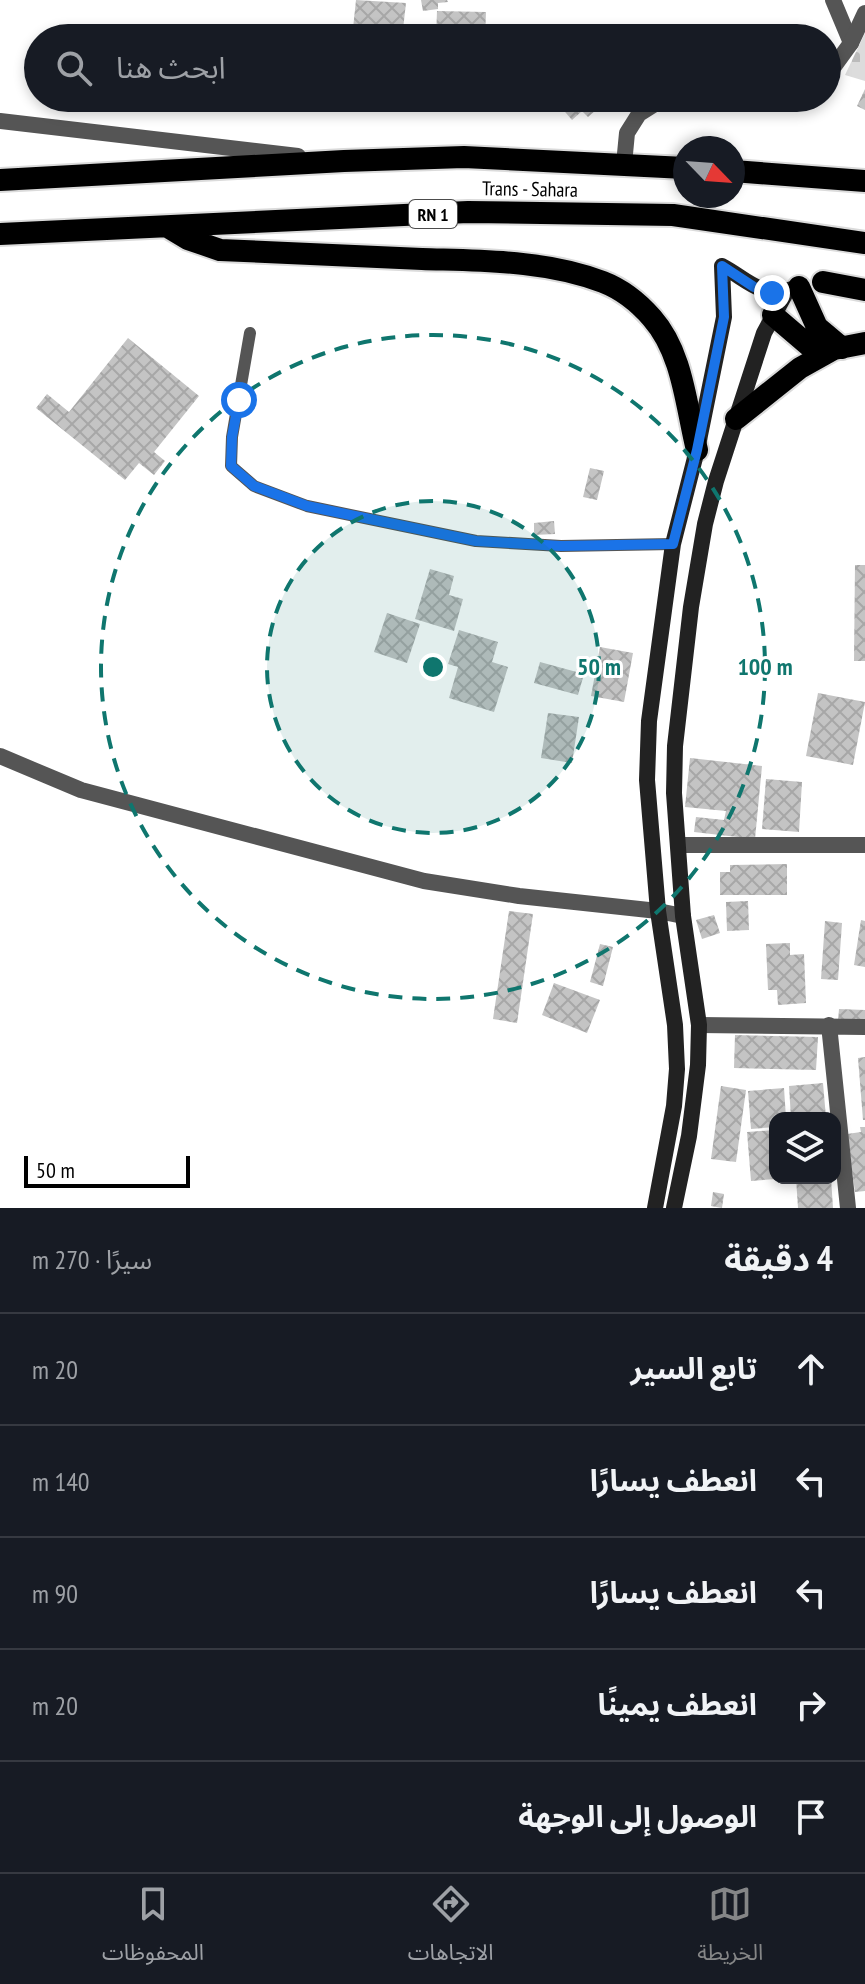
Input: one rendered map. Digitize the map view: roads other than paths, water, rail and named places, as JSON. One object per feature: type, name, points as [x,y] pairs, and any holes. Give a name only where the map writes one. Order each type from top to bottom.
[{"type":"highway","name":"Trans - Sahara","points":[[0,180],[464,157],[673,167]]},
{"type":"highway","points":[[745,172],[865,181]]},
{"type":"highway","name":"Trans - Sahara","points":[[0,234],[468,212],[673,215],[865,243]]},
{"type":"highway","points":[[167,226],[188,239],[220,250],[517,263],[569,272],[605,283],[638,304],[665,337],[678,367],[697,450]]},
{"type":"highway","points":[[823,282],[865,290]]},
{"type":"highway","points":[[793,289],[832,352]]},
{"type":"highway","points":[[773,315],[832,352]]},
{"type":"highway","points":[[736,419],[800,368],[832,352],[865,343]]},
{"type":"main road","points":[[655,1208],[674,1106],[677,1069],[675,1025],[658,911],[647,780],[647,743],[673,544],[697,450],[724,317],[722,266],[762,291],[793,289],[823,282]]},
{"type":"main road","points":[[674,1208],[694,1100],[699,1025],[683,916],[674,793],[675,746],[691,607],[705,524],[736,419],[764,333],[793,289]]},
{"type":"street","points":[[833,0],[851,43]]},
{"type":"street","points":[[841,57],[865,13]]},
{"type":"street","points":[[624,164],[627,133],[642,112]]},
{"type":"street","points":[[0,121],[344,161]]},
{"type":"street","points":[[0,756],[92,794],[424,881],[683,916]]},
{"type":"street","points":[[678,845],[865,845]]},
{"type":"street","points":[[699,1025],[865,1027]]},
{"type":"street","points":[[829,1025],[848,1208]]},
{"type":"lane","points":[[250,333],[232,437],[231,466],[254,486],[307,506],[476,541],[561,546],[673,544]]}]
